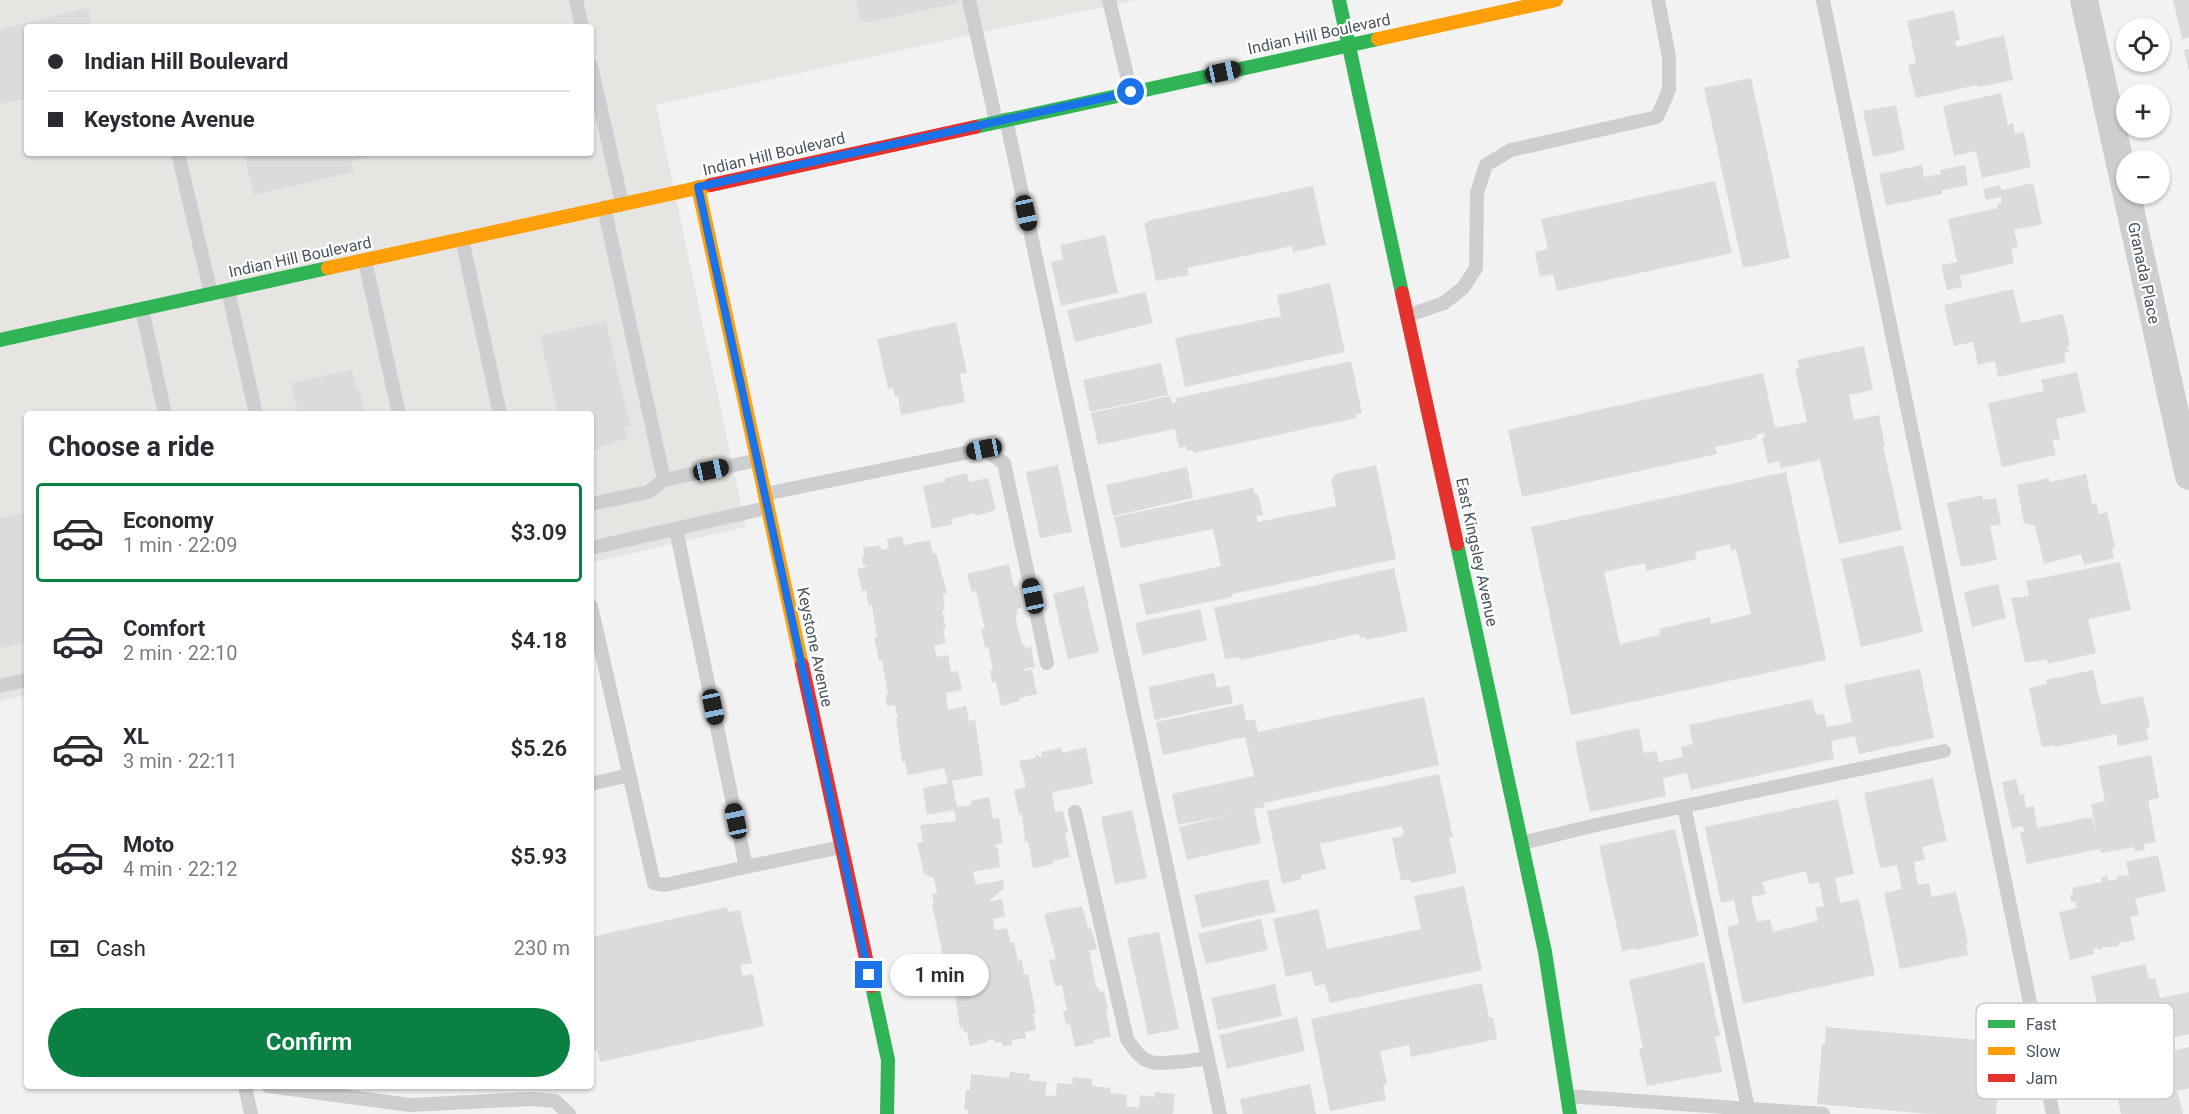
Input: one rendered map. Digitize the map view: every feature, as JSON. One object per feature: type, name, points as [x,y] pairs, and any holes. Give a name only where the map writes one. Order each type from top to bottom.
[{"type":"street","name":"East Kingsley Avenue","points":[[1339,0],[1545,952],[1570,1114]]},
{"type":"street","name":"Indian Hill Boulevard","points":[[0,340],[1556,0]]},
{"type":"street","name":"Granada Place","points":[[2085,0],[2189,476]]},
{"type":"street","name":"Keystone Avenue","points":[[698,187],[888,1060],[887,1114]]},
{"type":"lane","points":[[576,0],[581,24]]},
{"type":"lane","points":[[969,0],[1001,120],[1220,1114]]},
{"type":"lane","points":[[1109,0],[1131,92]]},
{"type":"lane","points":[[1409,315],[1444,303],[1463,288],[1476,268],[1477,193],[1486,165],[1511,150],[1657,117],[1669,90],[1669,57],[1658,0]]},
{"type":"lane","points":[[1823,0],[2030,1003]]},
{"type":"lane","points":[[594,79],[622,203]]},
{"type":"lane","points":[[179,156],[211,294]]},
{"type":"lane","points":[[604,207],[664,480]]},
{"type":"lane","points":[[462,239],[499,411]]},
{"type":"lane","points":[[365,260],[398,411]]},
{"type":"lane","points":[[228,290],[255,411]]},
{"type":"lane","points":[[142,309],[164,411]]},
{"type":"lane","points":[[594,547],[676,529],[766,501],[984,449],[1004,463],[1047,663]]},
{"type":"lane","points":[[594,503],[648,492],[664,480],[758,460]]},
{"type":"lane","points":[[676,529],[746,867]]},
{"type":"lane","points":[[594,619],[654,883],[665,885],[841,847]]},
{"type":"lane","points":[[0,686],[24,681]]},
{"type":"lane","points":[[1522,843],[1944,750]]},
{"type":"lane","points":[[594,783],[629,775]]},
{"type":"lane","points":[[1684,806],[1748,1108]]},
{"type":"lane","points":[[1075,812],[1127,1040],[1138,1054],[1150,1062],[1192,1061],[1208,1058]]},
{"type":"lane","points":[[246,1089],[251,1114]]},
{"type":"lane","points":[[290,1089],[410,1105],[532,1099],[555,1101],[569,1114]]},
{"type":"lane","points":[[1567,1096],[1823,1114]]},
{"type":"lane","points":[[2050,1099],[2053,1114]]},
{"type":"shaded area","points":[[0,0],[1137,0],[656,105],[746,527],[594,562],[594,411],[24,411],[24,696],[0,701]]},
{"type":"building","points":[[856,0],[957,0],[958,3],[865,23],[864,19],[860,20]]},
{"type":"building","points":[[2173,0],[2189,0],[2189,37],[2182,39]]},
{"type":"building","points":[[88,8],[91,24],[24,24],[24,100],[0,104],[0,29]]},
{"type":"building","points":[[1954,10],[1960,40],[1955,41],[1957,47],[2004,35],[2013,80],[1916,98],[1908,65],[1916,63],[1907,21]]},
{"type":"building","points":[[2189,49],[2189,69],[2188,69],[2184,50]]},
{"type":"building","points":[[1751,78],[1790,258],[1743,268],[1704,88]]},
{"type":"building","points":[[2001,93],[2008,125],[2013,123],[2015,134],[2024,132],[2031,167],[1982,178],[1976,151],[1954,156],[1943,106]]},
{"type":"building","points":[[1896,105],[1905,150],[1873,157],[1863,111]]},
{"type":"building","points":[[245,156],[373,156],[351,161],[354,172],[254,195]]},
{"type":"building","points":[[1922,165],[1924,177],[1941,174],[1940,170],[1965,165],[1968,185],[1942,190],[1942,194],[1886,206],[1879,174]]},
{"type":"building","points":[[1715,181],[1732,253],[1557,291],[1553,274],[1540,277],[1535,252],[1548,249],[1541,219]]},
{"type":"building","points":[[2033,183],[2042,224],[2014,230],[2018,247],[2011,249],[2014,263],[1960,276],[1962,287],[1947,290],[1941,265],[1957,262],[1948,219],[1998,208],[1997,204],[2002,203],[2001,197],[1986,200],[1983,189],[2000,185],[2001,190]]},
{"type":"building","points":[[1313,186],[1326,245],[1293,252],[1292,246],[1187,268],[1189,275],[1156,281],[1144,223],[1148,223],[1147,221]]},
{"type":"building","points":[[1105,235],[1118,293],[1061,306],[1051,262],[1063,259],[1060,245]]},
{"type":"building","points":[[1330,283],[1345,352],[1185,387],[1175,338],[1281,316],[1277,295]]},
{"type":"building","points":[[2013,289],[2021,323],[2063,314],[2070,345],[2067,346],[2069,352],[2064,353],[2066,362],[1998,377],[1995,361],[1978,365],[1973,342],[1954,346],[1944,305]]},
{"type":"building","points":[[1145,292],[1153,323],[1075,342],[1067,310]]},
{"type":"building","points":[[606,321],[630,426],[624,427],[627,439],[611,442],[611,445],[600,446],[601,449],[594,450],[594,411],[557,411],[540,336]]},
{"type":"building","points":[[956,322],[967,373],[960,374],[965,402],[901,415],[898,397],[895,397],[893,388],[888,389],[877,339]]},
{"type":"building","points":[[1864,346],[1873,390],[1849,395],[1854,420],[1879,415],[1885,446],[1883,446],[1902,530],[1839,544],[1820,460],[1781,468],[1779,461],[1768,464],[1762,438],[1765,437],[1764,433],[1756,435],[1757,438],[1715,447],[1717,454],[1522,497],[1508,430],[1763,373],[1775,428],[1807,422],[1795,369],[1799,368],[1797,360]]},
{"type":"building","points":[[1351,361],[1362,413],[1356,415],[1356,418],[1194,453],[1193,450],[1187,451],[1186,446],[1179,448],[1175,429],[1098,445],[1091,413],[1170,396],[1172,403],[1177,402],[1176,398]]},
{"type":"building","points":[[1161,363],[1168,395],[1090,412],[1083,380]]},
{"type":"building","points":[[352,370],[357,391],[360,390],[364,411],[297,411],[291,383]]},
{"type":"building","points":[[2077,372],[2086,412],[2056,419],[2060,439],[2052,440],[2056,455],[2002,467],[1988,403],[2044,391],[2041,380]]},
{"type":"building","points":[[1058,465],[1072,532],[1040,538],[1026,472]]},
{"type":"building","points":[[1376,465],[1396,559],[1146,615],[1139,584],[1221,566],[1213,529],[1121,548],[1114,517],[1253,488],[1255,494],[1258,494],[1263,515],[1256,516],[1258,522],[1336,506],[1331,478],[1335,477],[1334,474]]},
{"type":"building","points":[[1187,467],[1193,498],[1113,516],[1106,485]]},
{"type":"building","points":[[1786,472],[1826,660],[1571,715],[1531,527]],"holes":[[[1730,544],[1731,551],[1736,549],[1751,614],[1711,624],[1710,617],[1659,629],[1660,635],[1620,644],[1604,572],[1645,563],[1646,571],[1697,559],[1695,552]]]},
{"type":"building","points":[[967,473],[969,482],[988,478],[996,510],[976,516],[975,513],[951,519],[952,524],[932,529],[923,486]]},
{"type":"building","points":[[2086,474],[2092,504],[2096,503],[2099,514],[2107,512],[2115,547],[2112,548],[2114,558],[2084,565],[2081,554],[2044,564],[2035,526],[2024,523],[2017,485],[2049,478],[2050,482]]},
{"type":"building","points":[[1982,495],[1983,500],[1996,498],[2001,524],[1990,526],[1997,560],[1961,567],[1947,503]]},
{"type":"building","points":[[24,513],[24,643],[0,648],[0,518]]},
{"type":"building","points":[[902,536],[904,545],[930,540],[933,554],[936,553],[947,593],[943,594],[945,610],[942,611],[946,643],[934,646],[937,657],[948,655],[951,672],[958,671],[962,690],[946,693],[948,710],[966,706],[969,721],[975,720],[983,775],[952,781],[957,807],[971,805],[971,801],[989,797],[993,819],[999,818],[1003,843],[995,845],[998,848],[1000,867],[973,872],[976,885],[1003,880],[1004,888],[988,902],[1002,899],[1005,916],[993,919],[995,930],[1007,928],[1011,943],[1014,942],[1018,961],[1022,960],[1024,975],[1028,974],[1036,1013],[1033,1014],[1036,1030],[1025,1032],[1026,1038],[1012,1040],[1012,1045],[1003,1046],[1002,1042],[995,1043],[994,1039],[970,1046],[967,1032],[960,1028],[952,974],[950,975],[946,956],[943,956],[932,904],[934,904],[932,894],[937,893],[934,878],[924,874],[917,843],[923,842],[920,825],[956,821],[954,810],[927,815],[923,788],[948,783],[944,768],[908,775],[905,761],[902,762],[896,718],[898,717],[895,705],[887,706],[885,695],[888,695],[882,660],[879,661],[874,638],[877,637],[872,605],[869,606],[866,590],[862,591],[857,569],[867,567],[863,565],[863,548],[880,545],[881,550],[889,548],[887,539]]},
{"type":"building","points":[[1903,545],[1923,632],[1861,647],[1841,559]]},
{"type":"building","points":[[2120,562],[2131,610],[2088,619],[2096,653],[2048,664],[2047,659],[2025,663],[2011,598],[2029,596],[2026,581]]},
{"type":"building","points":[[1009,564],[1022,608],[1017,609],[1018,615],[1015,615],[1022,645],[1025,645],[1025,648],[1031,647],[1035,667],[1024,669],[1025,671],[1032,669],[1037,694],[1019,698],[1020,701],[1001,706],[996,682],[992,682],[990,670],[993,670],[981,629],[985,629],[976,591],[972,592],[967,574]]},
{"type":"building","points":[[1394,568],[1408,631],[1366,640],[1365,637],[1360,638],[1359,634],[1240,660],[1239,657],[1225,659],[1214,608]]},
{"type":"building","points":[[1998,584],[2006,618],[1972,627],[1964,592]]},
{"type":"building","points":[[1084,586],[1099,652],[1068,659],[1053,594]]},
{"type":"building","points":[[1200,609],[1207,640],[1143,655],[1135,623]]},
{"type":"building","points":[[1920,669],[1934,738],[1859,754],[1855,736],[1831,741],[1834,759],[1691,790],[1687,773],[1663,778],[1666,796],[1590,812],[1575,742],[1639,728],[1644,753],[1656,751],[1659,762],[1683,757],[1681,747],[1693,744],[1689,725],[1812,699],[1816,715],[1824,714],[1827,727],[1852,722],[1844,685]]},
{"type":"building","points":[[2093,670],[2101,705],[2143,696],[2150,727],[2146,728],[2149,740],[2118,746],[2116,734],[2055,747],[2054,745],[2042,747],[2029,688],[2047,684],[2046,680]]},
{"type":"building","points":[[1214,673],[1217,688],[1229,685],[1233,703],[1155,720],[1148,687]]},
{"type":"building","points":[[1424,697],[1439,765],[1264,803],[1265,807],[1254,809],[1261,843],[1187,860],[1179,827],[1229,815],[1178,825],[1172,794],[1254,776],[1245,737],[1163,755],[1156,722],[1243,704],[1246,721],[1255,719],[1258,732]]},
{"type":"building","points":[[1086,747],[1093,784],[1052,792],[1055,812],[1063,811],[1070,857],[1052,861],[1053,864],[1033,868],[1028,841],[1025,842],[1022,815],[1019,815],[1014,790],[1026,787],[1019,761],[1036,758],[1035,755],[1042,757],[1041,752],[1061,748],[1062,753]]},
{"type":"building","points":[[2151,755],[2159,798],[2148,800],[2156,842],[2144,844],[2145,850],[2135,852],[2134,847],[2101,853],[2100,849],[2027,864],[2020,832],[2024,832],[2023,826],[2012,829],[2002,782],[2016,779],[2020,795],[2024,794],[2026,808],[2034,806],[2037,828],[2092,817],[2096,834],[2091,804],[2105,801],[2098,766]]},
{"type":"building","points":[[1439,774],[1453,837],[1449,838],[1457,873],[1411,883],[1410,879],[1401,881],[1392,838],[1404,835],[1402,826],[1320,844],[1326,869],[1301,875],[1302,879],[1282,884],[1267,811]]},
{"type":"building","points":[[1933,778],[1947,841],[1922,847],[1925,860],[1914,862],[1918,885],[1929,883],[1932,897],[1956,892],[1968,943],[1966,944],[1968,955],[1900,969],[1884,893],[1902,889],[1897,865],[1880,868],[1864,793]]},
{"type":"building","points":[[1838,799],[1854,874],[1835,878],[1840,903],[1859,899],[1875,975],[1743,1004],[1727,927],[1739,924],[1734,900],[1721,903],[1705,827]],"holes":[[[1806,871],[1809,884],[1819,882],[1824,906],[1815,908],[1818,921],[1773,932],[1770,919],[1757,922],[1751,897],[1766,894],[1762,882]]]},
{"type":"building","points":[[1132,810],[1147,878],[1115,884],[1101,817]]},
{"type":"building","points":[[1675,829],[1699,936],[1637,950],[1636,948],[1622,951],[1599,846]]},
{"type":"building","points":[[2158,855],[2166,891],[2135,899],[2139,915],[2130,917],[2135,940],[2119,943],[2119,946],[2101,948],[2101,950],[2093,949],[2094,954],[2070,960],[2059,912],[2077,908],[2075,902],[2071,902],[2072,888],[2102,882],[2101,878],[2107,876],[2108,881],[2118,879],[2117,876],[2129,875],[2126,862]]},
{"type":"building","points":[[1268,879],[1276,912],[1202,928],[1194,895]]},
{"type":"building","points":[[1464,886],[1482,970],[1330,1003],[1325,984],[1315,986],[1311,971],[1286,977],[1273,919],[1318,909],[1327,949],[1421,929],[1414,896]]},
{"type":"building","points":[[1082,906],[1097,949],[1088,951],[1091,953],[1096,987],[1100,992],[1104,991],[1111,1037],[1075,1047],[1070,1024],[1066,1025],[1063,1011],[1067,1010],[1062,985],[1055,986],[1049,960],[1056,959],[1044,914]]},
{"type":"building","points":[[727,907],[728,912],[740,910],[752,963],[740,965],[743,976],[753,974],[764,1026],[600,1062],[597,1050],[594,1051],[594,936]]},
{"type":"building","points":[[1261,919],[1268,950],[1206,964],[1198,934]]},
{"type":"building","points":[[1159,932],[1179,1029],[1148,1035],[1127,938]]},
{"type":"building","points":[[1704,962],[1720,1036],[1715,1037],[1722,1072],[1647,1086],[1639,1049],[1643,1048],[1629,980]]},
{"type":"building","points":[[2145,964],[2149,979],[2155,978],[2160,998],[2189,992],[2189,1034],[2174,1037],[2174,1003],[2097,1003],[2091,976]]},
{"type":"building","points":[[1482,983],[1489,1018],[1493,1017],[1497,1039],[1411,1057],[1409,1045],[1380,1051],[1387,1084],[1383,1085],[1386,1100],[1330,1111],[1311,1019]]},
{"type":"building","points":[[1275,984],[1282,1016],[1218,1030],[1211,998]]},
{"type":"building","points":[[1297,1017],[1305,1051],[1227,1069],[1219,1035]]},
{"type":"building","points":[[1826,1027],[1976,1040],[1976,1099],[1997,1099],[1996,1114],[1929,1114],[1817,1104],[1822,1044],[1825,1044]]},
{"type":"building","points":[[2189,1047],[2189,1088],[2177,1091],[2183,1114],[2121,1114],[2118,1099],[2174,1099],[2174,1050]]},
{"type":"building","points":[[1010,1072],[1030,1074],[1029,1080],[1047,1082],[1045,1095],[1056,1096],[1057,1083],[1072,1084],[1073,1077],[1092,1079],[1092,1086],[1111,1088],[1110,1093],[1127,1095],[1126,1106],[1139,1108],[1140,1095],[1155,1097],[1155,1092],[1175,1094],[1173,1114],[968,1114],[968,1110],[964,1110],[966,1090],[970,1090],[971,1074],[1009,1078]]},
{"type":"building","points":[[1310,1084],[1316,1114],[1243,1114],[1240,1099]]},
{"type":"traffic: fast","points":[[1339,0],[1402,293]]},
{"type":"traffic: fast","points":[[975,127],[1378,39]]},
{"type":"traffic: fast","points":[[0,340],[328,268]]},
{"type":"traffic: fast","points":[[1457,544],[1545,952],[1570,1114]]},
{"type":"traffic: fast","points":[[872,986],[888,1060],[887,1114]]},
{"type":"traffic: slow","points":[[1378,39],[1556,0]]},
{"type":"traffic: slow","points":[[328,268],[711,185]]},
{"type":"traffic: slow","points":[[698,187],[802,665]]},
{"type":"traffic: jam","points":[[711,185],[975,127]]},
{"type":"traffic: jam","points":[[1402,293],[1457,544]]},
{"type":"traffic: jam","points":[[802,665],[872,986]]},
{"type":"route","points":[[869,975],[698,187],[1131,92]]}]
